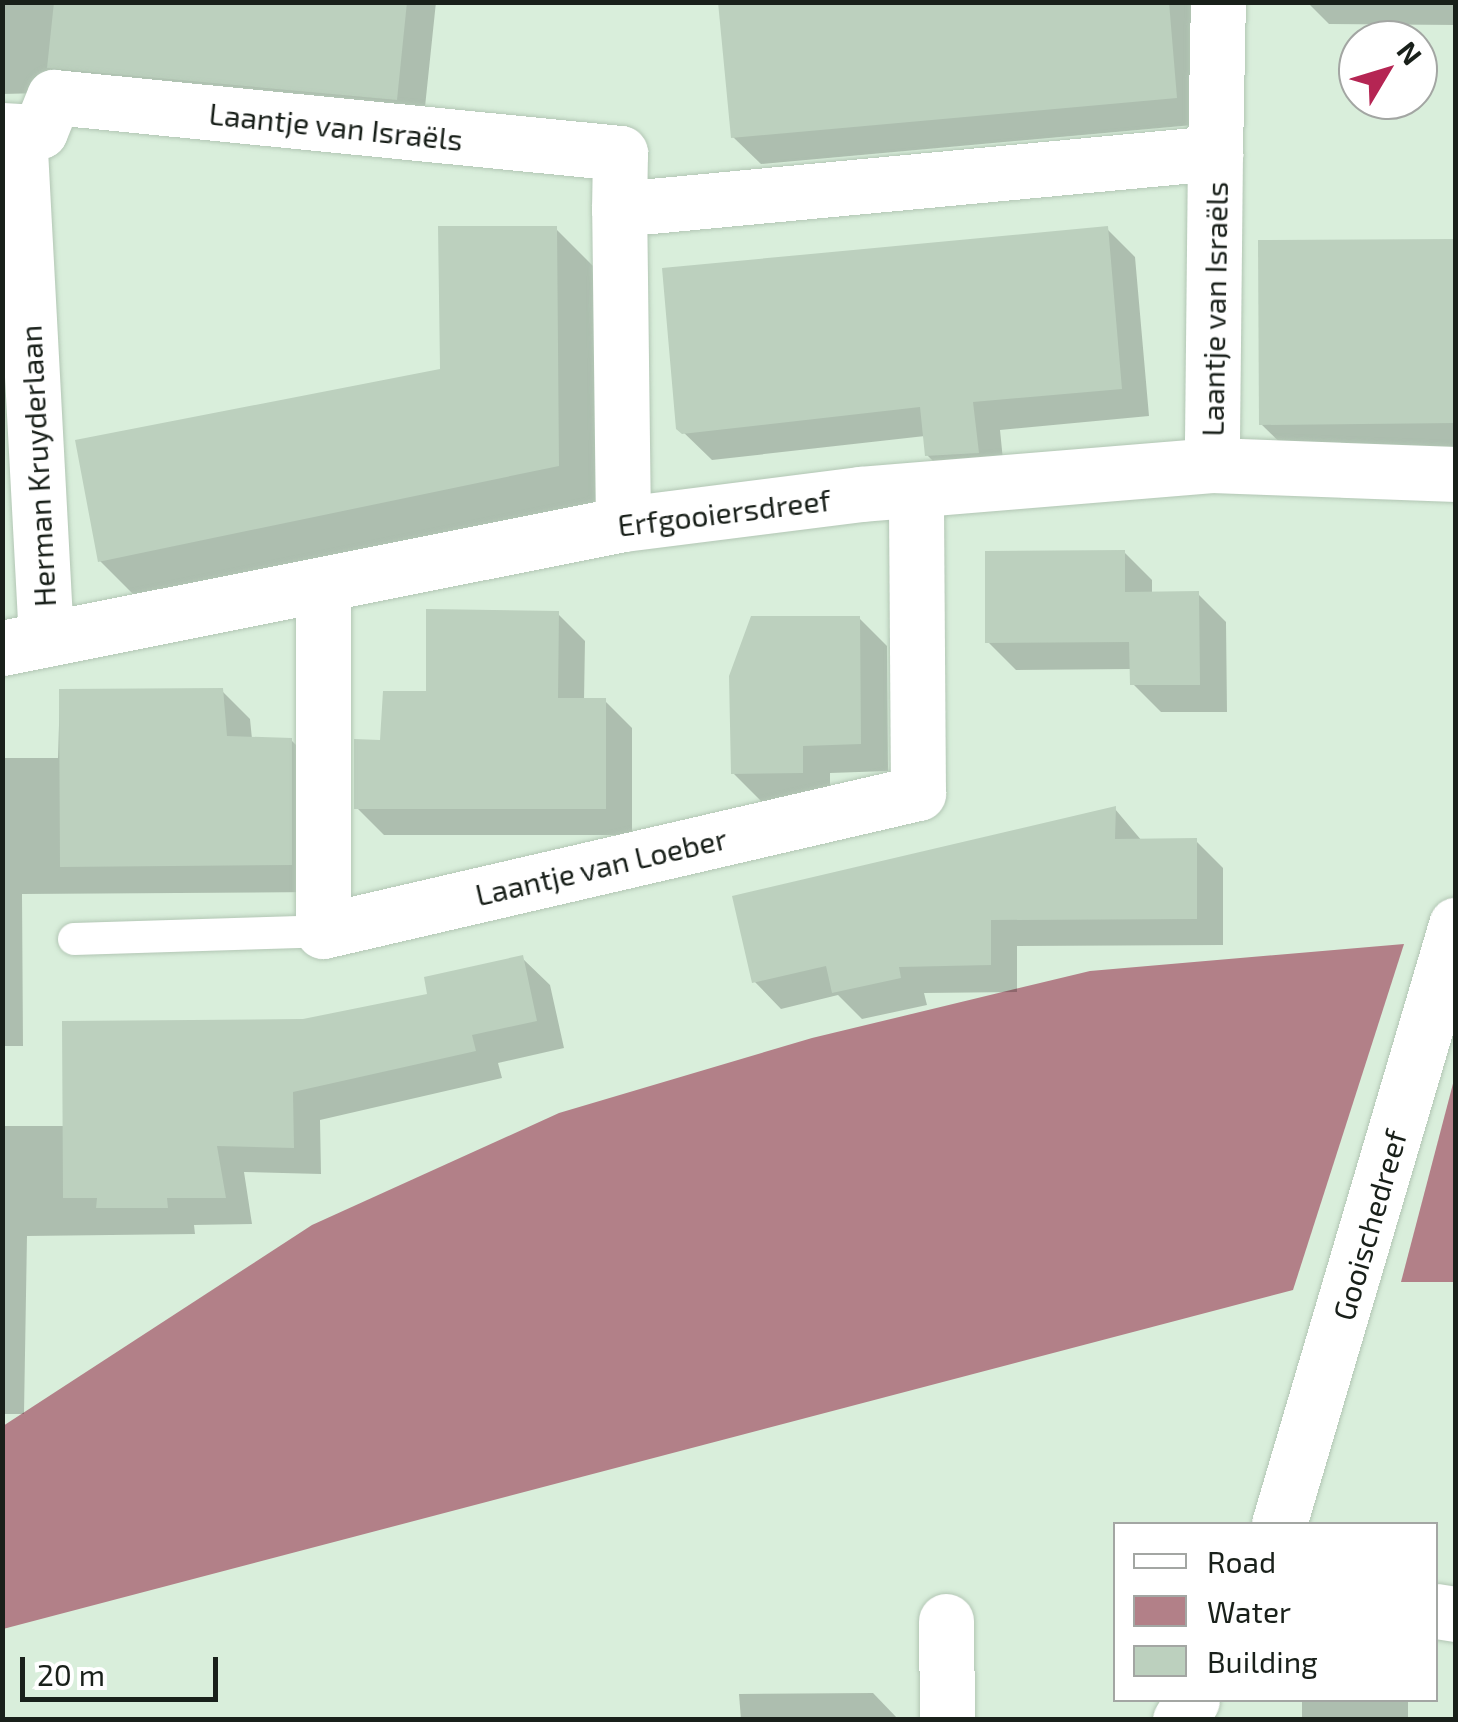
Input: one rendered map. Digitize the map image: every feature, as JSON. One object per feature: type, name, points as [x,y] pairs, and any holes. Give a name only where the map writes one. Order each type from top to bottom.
[{"type":"street","name":"Laantje van Israëls","points":[[1212,465],[1218,2]]},
{"type":"street","name":"Laantje van Israëls","points":[[11,130],[40,130],[54,97],[620,153],[623,524]]},
{"type":"street","name":"Herman Kruyderlaan","points":[[11,130],[24,644]]},
{"type":"street","name":"Laantje van Israëls","points":[[619,209],[1215,152]]},
{"type":"street","name":"Erfgooiersdreef","points":[[24,644],[623,524],[916,490],[1212,465],[1456,474]]},
{"type":"street","name":"Laantje van Loeber","points":[[323,931],[918,792],[916,490]]},
{"type":"street","points":[[322,587],[323,931]]},
{"type":"street","name":"Gooischedreef","points":[[1281,1522],[1456,924]]},
{"type":"street","points":[[946,1621],[947,1720]]},
{"type":"lane","points":[[74,939],[323,931]]},
{"type":"water","points":[[1404,944],[1293,1290],[3,1629],[3,1426],[312,1225],[559,1113],[812,1038],[1090,971]]},
{"type":"water","points":[[1455,1076],[1455,1282],[1401,1282]]},
{"type":"building","points":[[54,2],[407,2],[397,100],[47,68]]},
{"type":"building","points":[[718,2],[1169,2],[1177,98],[731,138]]},
{"type":"building","points":[[438,226],[557,226],[559,466],[98,562],[75,440],[440,369]]},
{"type":"building","points":[[1108,226],[1122,389],[973,402],[979,453],[925,456],[920,407],[682,434],[676,429],[662,268]]},
{"type":"building","points":[[1456,239],[1456,423],[1259,425],[1258,240]]},
{"type":"building","points":[[1125,550],[1125,592],[1199,591],[1200,685],[1130,685],[1129,642],[985,643],[985,551]]},
{"type":"building","points":[[426,609],[559,611],[558,698],[606,698],[606,809],[354,809],[354,739],[380,740],[383,691],[426,691]]},
{"type":"building","points":[[751,616],[860,616],[861,744],[803,746],[803,773],[731,774],[729,676]]},
{"type":"building","points":[[223,688],[227,736],[292,738],[292,865],[60,867],[59,689]]},
{"type":"building","points":[[1116,806],[1115,839],[1197,838],[1197,919],[991,920],[991,965],[899,967],[901,978],[832,993],[826,966],[752,983],[732,896]]},
{"type":"building","points":[[523,955],[537,1021],[472,1035],[476,1051],[293,1092],[294,1148],[217,1146],[226,1198],[167,1198],[168,1208],[96,1208],[97,1198],[63,1198],[62,1021],[303,1019],[427,994],[424,977]]}]
